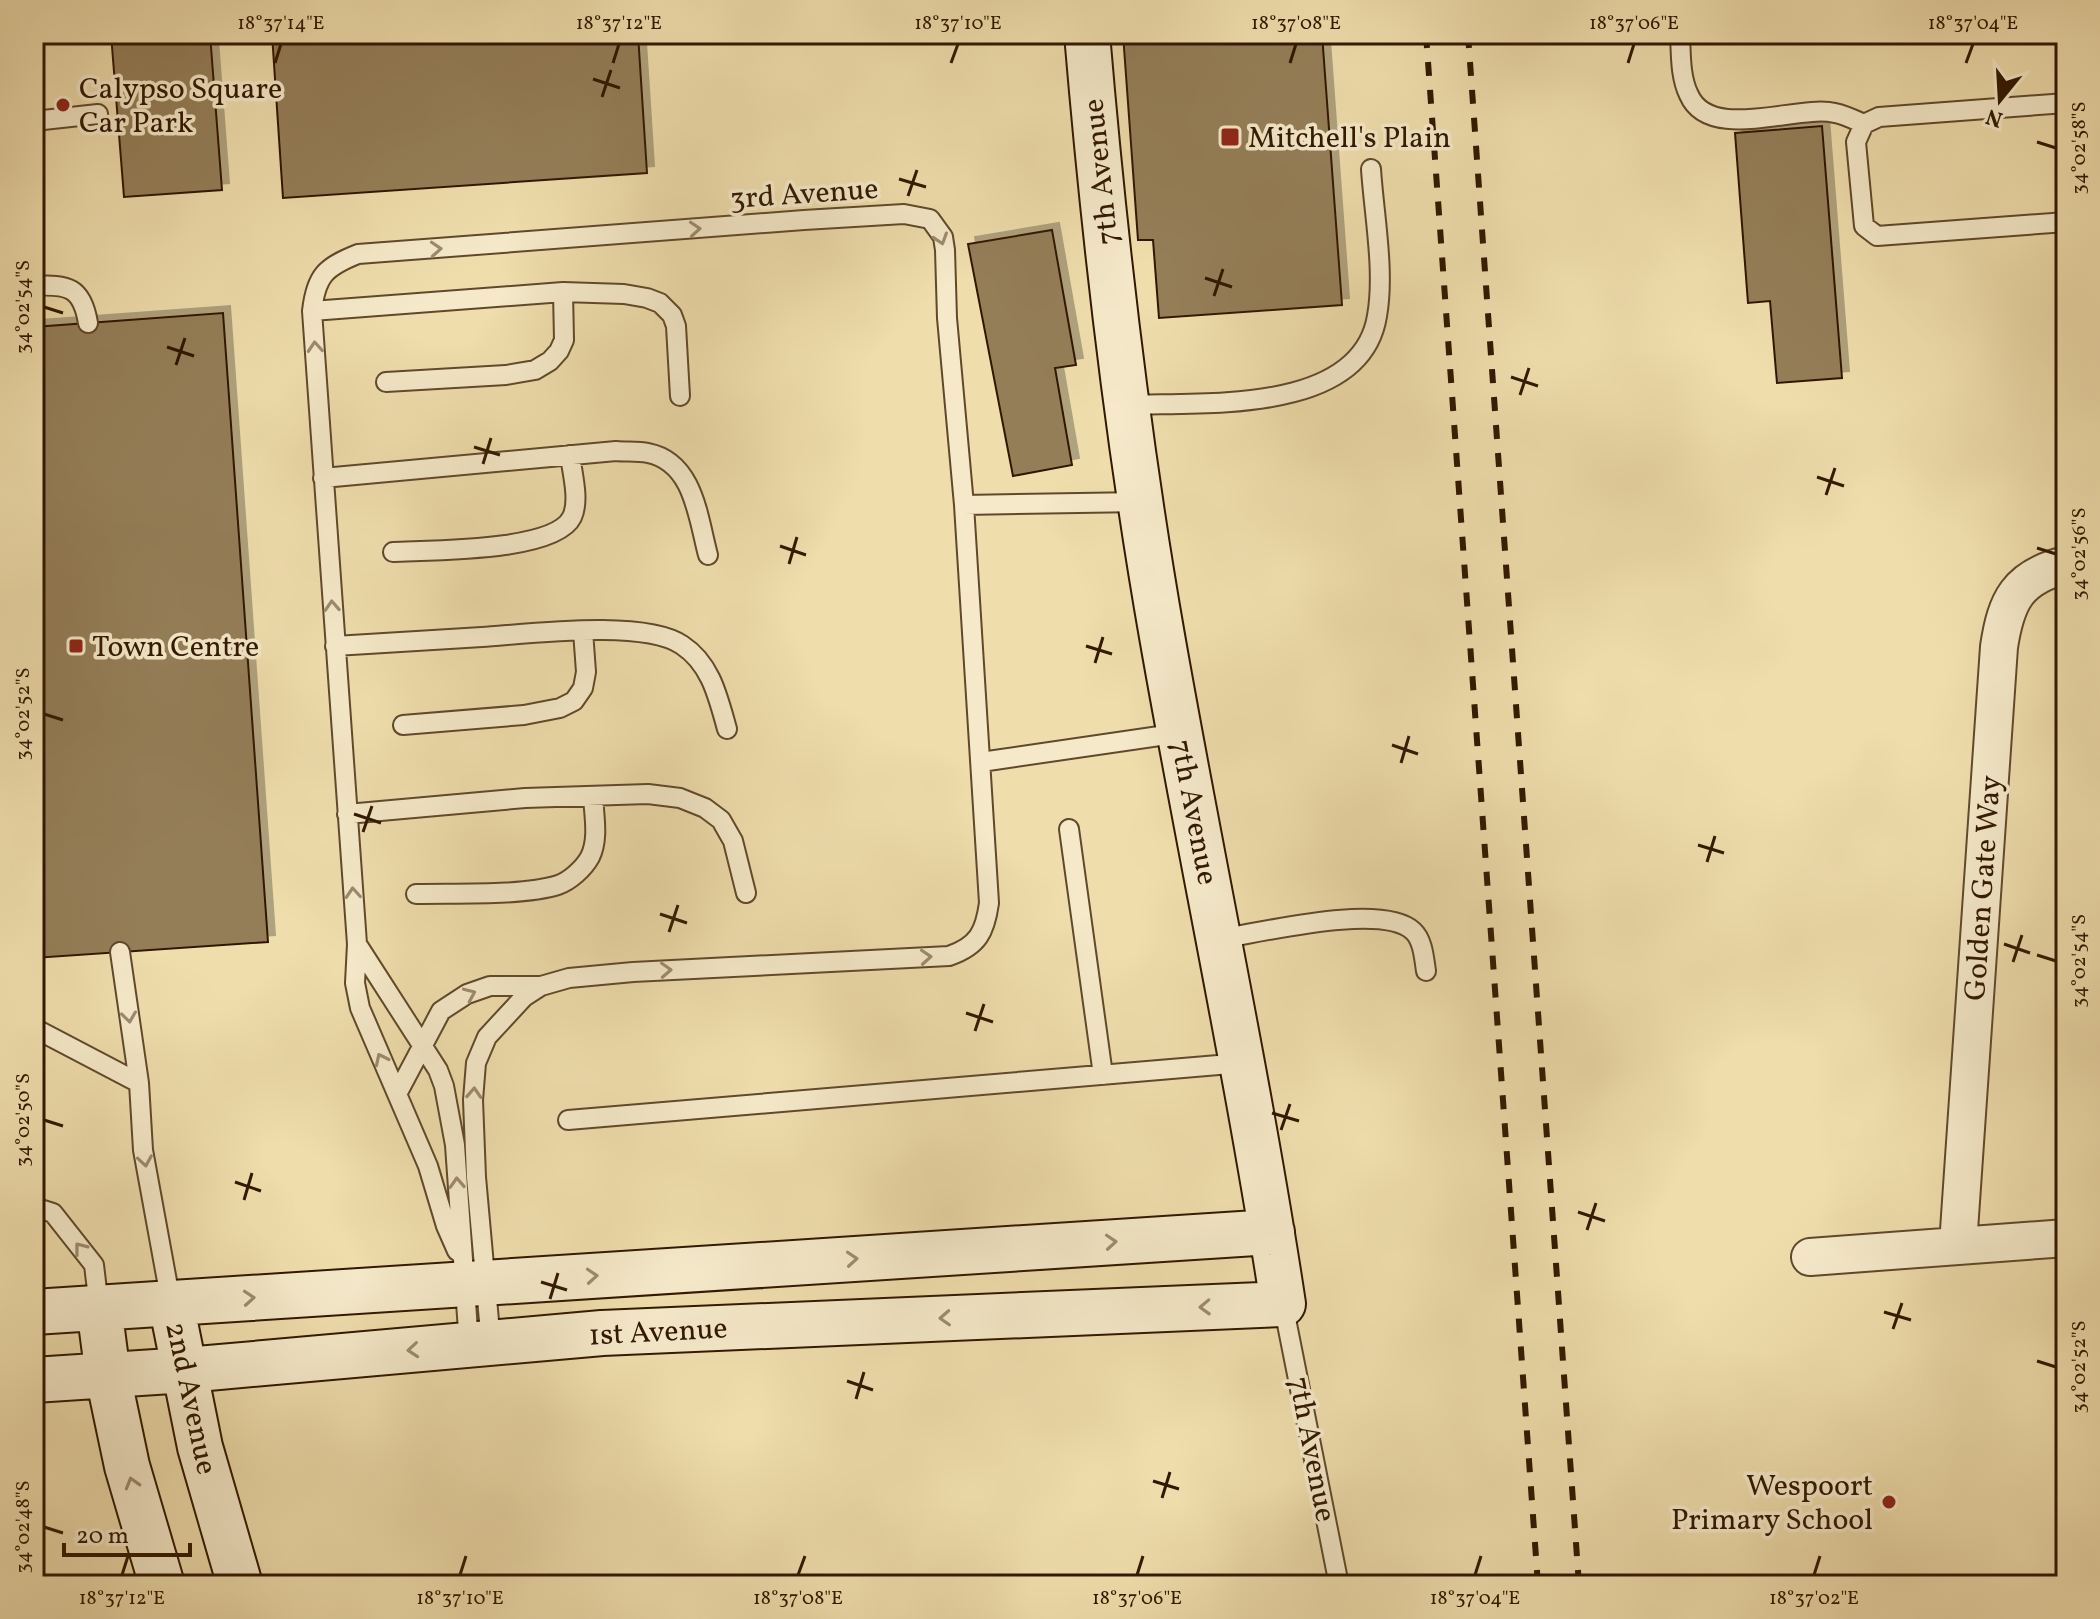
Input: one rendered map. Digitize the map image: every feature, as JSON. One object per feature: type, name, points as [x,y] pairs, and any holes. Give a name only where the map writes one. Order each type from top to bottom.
[{"type":"street","name":"7th Avenue","points":[[1087,34],[1103,208],[1141,502],[1283,1304]]},
{"type":"street","name":"Golden Gate Way","points":[[1958,1245],[1999,647],[2004,613],[2016,593],[2044,571],[2066,565]]},
{"type":"street","name":"1st Avenue","points":[[34,1312],[471,1276],[1272,1232]]},
{"type":"street","points":[[1810,1257],[2066,1238]]},
{"type":"street","name":"2nd Avenue","points":[[171,1303],[200,1447],[240,1585]]},
{"type":"street","name":"1st Avenue","points":[[34,1380],[186,1370],[602,1333],[1283,1304]]},
{"type":"street","points":[[99,1307],[108,1376],[127,1466],[162,1585]]},
{"type":"lane","points":[[1680,34],[1683,74],[1689,97],[1710,114],[1745,120],[1834,112],[1864,124]]},
{"type":"lane","points":[[2066,103],[1879,117],[1864,124],[1856,142],[1861,208],[1864,226],[1871,234],[1886,236],[2066,222]]},
{"type":"lane","points":[[34,121],[98,114]]},
{"type":"lane","points":[[1128,405],[1265,399],[1313,387],[1350,367],[1367,347],[1377,316],[1378,268],[1371,169]]},
{"type":"lane","name":"3rd Avenue","points":[[312,311],[314,290],[322,275],[337,263],[358,254],[818,219],[904,214],[930,219],[943,237],[945,250],[947,318],[964,505]]},
{"type":"lane","points":[[34,286],[58,284],[74,290],[87,314]]},
{"type":"lane","points":[[386,382],[506,375],[535,370],[550,361],[564,340],[563,292]]},
{"type":"lane","points":[[471,1276],[446,1226],[428,1166],[374,1046],[360,1008],[355,983],[357,944],[312,311],[563,292],[647,298],[660,303],[672,315],[676,326],[680,396]]},
{"type":"lane","points":[[323,478],[616,451],[649,453],[682,472],[708,555]]},
{"type":"lane","points":[[393,552],[513,545],[550,536],[564,527],[573,515],[575,501],[570,455]]},
{"type":"lane","points":[[397,1094],[441,1011],[467,994],[490,986],[541,986],[569,978],[633,972],[949,956],[966,950],[978,939],[986,923],[989,903],[964,505],[1141,502]]},
{"type":"lane","points":[[335,646],[583,631],[648,633],[680,643],[702,662],[714,686],[727,729]]},
{"type":"lane","points":[[403,725],[524,715],[560,708],[574,701],[583,688],[586,672],[583,631]]},
{"type":"lane","points":[[981,762],[1180,733]]},
{"type":"lane","points":[[347,814],[525,798],[648,794],[680,798],[705,808],[721,820],[733,841],[746,893]]},
{"type":"lane","points":[[416,894],[524,890],[559,885],[576,874],[590,858],[596,840],[593,796]]},
{"type":"lane","points":[[1069,829],[1103,1075]]},
{"type":"lane","points":[[1219,939],[1342,919],[1397,921],[1414,931],[1421,944],[1426,971]]},
{"type":"lane","points":[[357,944],[422,1045],[444,1086],[455,1145],[480,1344]]},
{"type":"lane","points":[[120,952],[139,1083],[143,1150],[171,1303]]},
{"type":"lane","points":[[471,1276],[476,1063],[487,1037],[501,1019],[541,986]]},
{"type":"lane","points":[[34,1028],[139,1083]]},
{"type":"lane","points":[[568,1120],[1242,1063]]},
{"type":"lane","points":[[34,1207],[53,1213],[94,1265],[99,1307]]},
{"type":"lane","name":"7th Avenue","points":[[1283,1304],[1339,1585]]},
{"type":"building","points":[[111,34],[210,34],[222,190],[124,197]]},
{"type":"building","points":[[272,34],[638,34],[647,173],[283,198]]},
{"type":"building","name":"Mitchell's Plain","points":[[1123,34],[1322,34],[1342,305],[1159,318],[1153,240],[1138,240]]},
{"type":"building","points":[[1822,126],[1842,378],[1777,383],[1770,301],[1748,303],[1735,133]]},
{"type":"building","points":[[1052,230],[1076,365],[1055,368],[1072,465],[1013,476],[968,244]]},
{"type":"building","points":[[223,313],[268,942],[34,958],[34,327]]},
{"type":"railway","points":[[1426,34],[1538,1585]]},
{"type":"railway","points":[[1468,34],[1579,1585]]},
{"type":"place","name":"Calypso Square Car Park","points":[[63,105]]},
{"type":"place","name":"Mitchell's Plain","points":[[1230,137]]},
{"type":"place","name":"Town Centre","points":[[76,646]]},
{"type":"place","name":"Wespoort Primary School","points":[[1889,1502]]}]
